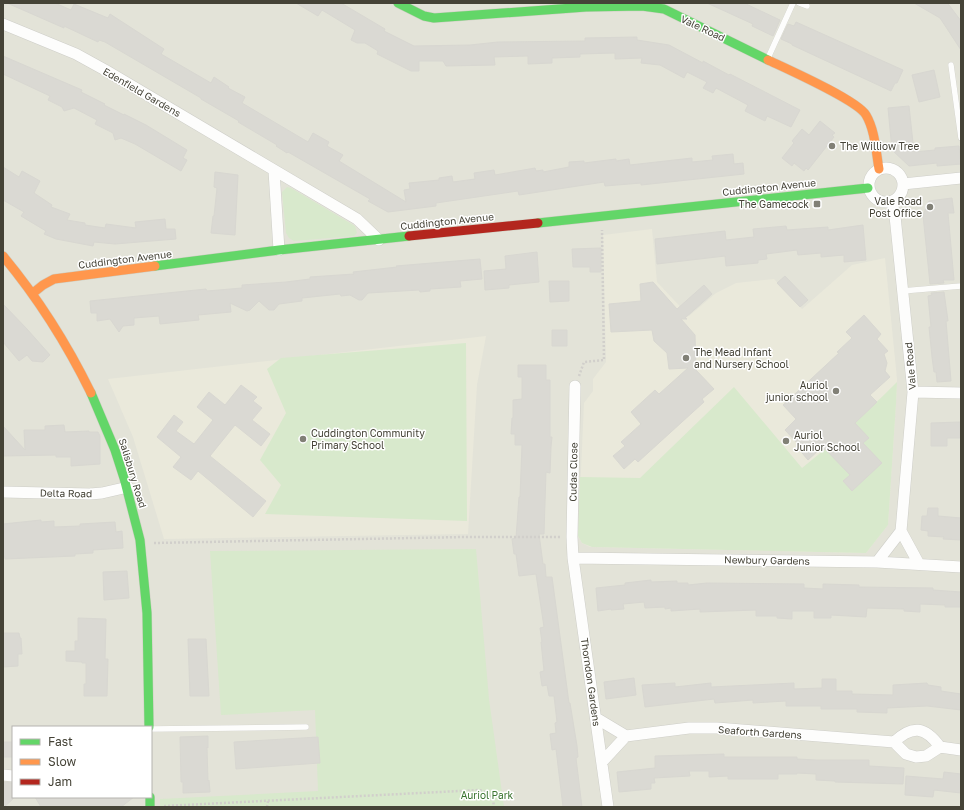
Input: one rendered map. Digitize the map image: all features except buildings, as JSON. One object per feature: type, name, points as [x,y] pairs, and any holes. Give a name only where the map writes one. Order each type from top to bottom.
[{"type":"street","name":"Vale Road","points":[[398,3],[424,16],[434,18],[589,5],[640,5],[664,9],[848,100],[867,115],[879,169]]},
{"type":"street","name":"Edenfield Gardens","points":[[3,24],[76,54],[105,70],[357,219],[379,240]]},
{"type":"street","points":[[879,169],[890,169],[895,171],[899,174],[903,184],[901,193],[892,202],[878,201],[868,188],[871,177],[879,169]]},
{"type":"street","points":[[274,171],[280,250]]},
{"type":"street","points":[[903,184],[961,178]]},
{"type":"street","name":"Cuddington Avenue","points":[[33,293],[44,284],[54,279],[280,250],[868,188]]},
{"type":"street","name":"Vale Road","points":[[892,202],[895,216],[913,392],[901,531]]},
{"type":"street","name":"Salisbury Road","points":[[3,256],[33,293],[71,353],[92,391],[118,456],[128,487],[141,544],[148,654],[150,726]]},
{"type":"street","name":"Cudas Close","points":[[573,558],[572,538],[575,386]]},
{"type":"street","points":[[913,392],[961,393]]},
{"type":"street","name":"Delta Road","points":[[3,492],[96,493],[128,487]]},
{"type":"street","points":[[877,562],[901,531],[919,564]]},
{"type":"street","name":"Newbury Gardens","points":[[573,558],[877,562],[961,567]]},
{"type":"street","name":"Thorndon Gardens","points":[[573,558],[608,807]]},
{"type":"street","points":[[596,718],[626,736],[602,762]]},
{"type":"street","name":"Seaforth Gardens","points":[[626,736],[689,728],[717,728],[894,742]]},
{"type":"street","points":[[940,747],[927,733],[911,730],[903,734],[894,742],[906,754],[916,757],[926,756],[940,747],[961,750]]},
{"type":"lane","points":[[767,60],[794,3]]},
{"type":"lane","points":[[799,3],[807,6]]},
{"type":"lane","points":[[951,65],[961,138]]},
{"type":"lane","points":[[902,291],[961,286]]},
{"type":"lane","points":[[152,728],[306,727]]},
{"type":"path","points":[[575,386],[584,362],[604,360],[602,215]]},
{"type":"path","points":[[141,544],[456,537],[572,538]]},
{"type":"path","points":[[161,807],[479,790],[490,794],[493,798],[494,807]]},
{"type":"path","points":[[267,807],[268,801]]},
{"type":"shaded area","points":[[3,3],[961,3],[961,807],[3,807]]},
{"type":"shaded area","name":"Auriol Junior School","points":[[652,229],[657,282],[689,316],[716,293],[736,283],[774,279],[802,309],[852,265],[885,258],[897,379],[896,404],[888,525],[866,553],[590,547],[582,543],[578,536],[584,403],[593,391],[593,379],[606,362],[603,235]]},
{"type":"shaded area","name":"Cuddington Community Primary School","points":[[486,336],[477,385],[468,534],[164,539],[133,437],[108,379]]},
{"type":"green space","points":[[287,187],[355,226],[357,233],[354,236],[294,241],[289,238],[286,233],[282,192]]},
{"type":"green space","points":[[466,343],[467,521],[265,514],[281,485],[260,460],[286,413],[267,369],[281,358]]},
{"type":"green space","name":"Auriol Junior School","points":[[897,382],[888,525],[866,553],[592,547],[582,543],[578,536],[580,477],[640,478],[734,387],[802,468],[851,426]]},
{"type":"green space","name":"Auriol Park","points":[[476,549],[489,699],[504,807],[160,807],[160,799],[318,791],[315,710],[221,715],[210,551]]},
{"type":"traffic: fast","points":[[398,3],[424,16],[434,18],[586,7],[642,6],[664,9],[768,60]]},
{"type":"traffic: fast","points":[[538,223],[868,188]]},
{"type":"traffic: fast","points":[[155,266],[279,250],[409,236]]},
{"type":"traffic: fast","points":[[91,393],[115,450],[140,540],[147,613],[149,726]]},
{"type":"traffic: fast","points":[[150,798],[150,807]]},
{"type":"traffic: slow","points":[[768,60],[821,85],[850,101],[860,109],[866,115],[871,127],[875,141],[879,169]]},
{"type":"traffic: slow","points":[[3,256],[28,288],[51,322],[91,393]]},
{"type":"traffic: slow","points":[[33,293],[54,279],[155,266]]},
{"type":"traffic: jam","points":[[409,236],[538,223]]},
{"type":"place","name":"The Williow Tree","points":[[832,146]]},
{"type":"place","name":"The Gamecock","points":[[817,204]]},
{"type":"place","name":"Vale Road Post Office","points":[[930,207]]},
{"type":"place","name":"The Mead Infant and Nursery School","points":[[686,358]]},
{"type":"place","name":"Auriol junior school","points":[[836,391]]},
{"type":"place","name":"Cuddington Community Primary School","points":[[303,439]]},
{"type":"place","name":"Auriol Junior School","points":[[786,441]]}]
